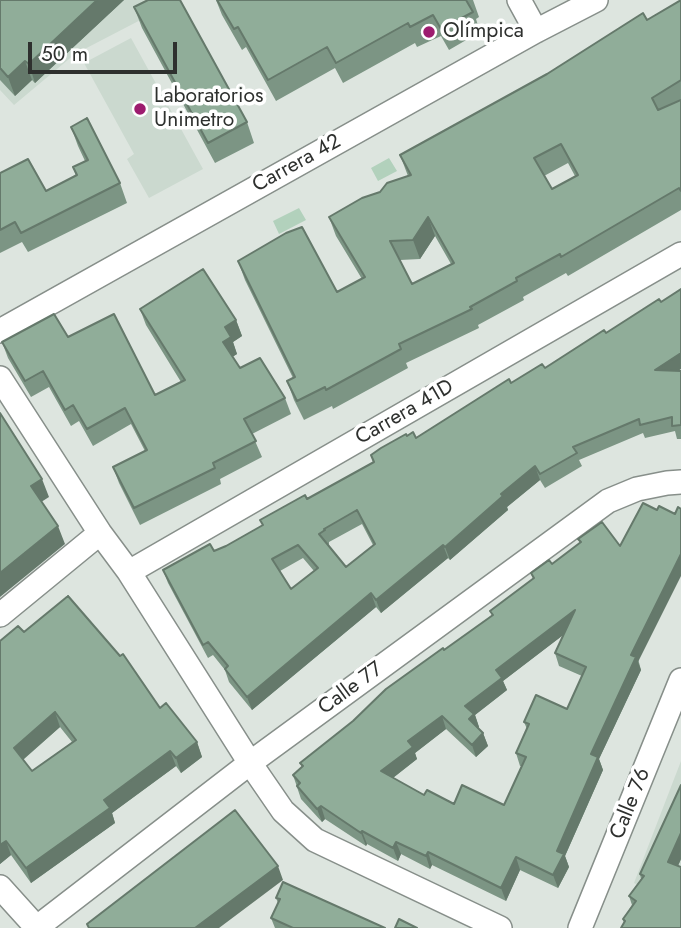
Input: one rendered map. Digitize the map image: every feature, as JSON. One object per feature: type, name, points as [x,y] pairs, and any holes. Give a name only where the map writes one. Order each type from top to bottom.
[{"type":"street","points":[[519,0],[536,31]]},
{"type":"street","name":"Carrera 42","points":[[0,331],[596,0]]},
{"type":"street","name":"Carrera 41D","points":[[128,572],[681,254]]},
{"type":"street","points":[[0,378],[283,811],[315,840],[500,928]]},
{"type":"street","name":"Calle 77","points":[[37,928],[250,763],[608,501],[637,489],[667,482],[681,482]]},
{"type":"street","points":[[0,615],[100,533]]},
{"type":"street","name":"Calle 76","points":[[580,928],[681,680]]},
{"type":"street","points":[[0,887],[37,928]]},
{"type":"shaded area","points":[[0,0],[179,0],[75,54],[14,105],[0,90]]},
{"type":"shaded area","name":"Laboratorios Unimetro","points":[[131,38],[203,169],[149,198],[127,159],[134,154],[84,63]]},
{"type":"shaded area","points":[[389,158],[397,171],[378,181],[371,168]]},
{"type":"shaded area","points":[[299,208],[306,220],[279,234],[273,221]]},
{"type":"shaded area","points":[[681,761],[681,907],[634,883]]},
{"type":"building","points":[[0,0],[97,0],[29,64],[25,61],[8,77],[0,68]]},
{"type":"building","points":[[148,0],[180,0],[247,122],[208,143],[134,7]]},
{"type":"building","points":[[217,0],[466,0],[473,12],[441,29],[433,15],[410,27],[408,23],[336,63],[327,47],[268,80],[238,27],[234,29]]},
{"type":"building","points":[[681,0],[681,80],[652,98],[658,110],[681,100],[681,191],[679,188],[561,257],[560,254],[516,278],[517,281],[470,307],[472,309],[399,344],[401,349],[326,390],[325,387],[297,401],[287,381],[295,377],[238,261],[286,233],[302,227],[337,292],[365,277],[329,217],[362,198],[380,192],[387,183],[411,175],[400,155],[547,74],[643,13],[647,20]],"holes":[[[561,144],[578,175],[552,189],[534,158]],[[428,217],[454,263],[412,284],[390,241],[413,240]]]},
{"type":"building","points":[[87,118],[120,183],[21,233],[15,222],[0,230],[0,173],[28,159],[46,191],[77,175],[73,167],[88,160],[71,127]]},
{"type":"building","points":[[203,269],[236,320],[225,327],[231,337],[223,342],[240,368],[260,358],[285,398],[244,419],[256,441],[213,463],[215,468],[134,508],[113,467],[147,450],[125,408],[87,429],[73,405],[65,410],[43,371],[25,381],[2,342],[54,314],[68,337],[114,314],[155,395],[185,380],[140,309]]},
{"type":"building","points":[[681,289],[681,353],[655,370],[681,371],[681,425],[672,426],[672,417],[640,425],[639,419],[573,447],[577,453],[540,474],[535,466],[445,547],[443,545],[376,600],[371,593],[247,697],[225,669],[228,666],[208,642],[203,645],[163,570],[210,544],[214,551],[226,546],[263,525],[260,520],[305,495],[307,499],[374,462],[371,455],[381,448],[413,432],[416,438],[509,379],[511,383],[542,364],[545,368],[604,330],[606,333],[659,299],[661,302]],"holes":[[[357,510],[375,544],[346,567],[319,534]],[[298,545],[318,568],[291,589],[272,559]]]},
{"type":"building","points":[[0,413],[42,479],[31,486],[58,526],[0,573]]},
{"type":"building","points":[[643,503],[657,510],[659,506],[675,514],[678,507],[681,509],[681,554],[631,655],[636,657],[591,754],[598,757],[557,851],[564,854],[553,875],[516,857],[501,888],[428,852],[426,856],[396,842],[393,848],[362,831],[361,833],[321,806],[317,809],[297,786],[300,783],[293,775],[303,766],[300,763],[353,721],[386,689],[493,615],[490,611],[534,578],[531,573],[549,560],[552,564],[581,542],[578,539],[602,522],[620,546]],"holes":[[[575,610],[555,653],[586,667],[567,709],[536,695],[524,722],[529,724],[516,753],[526,757],[504,805],[462,785],[454,804],[427,790],[424,795],[381,771],[413,747],[408,741],[442,716],[472,745],[483,733],[469,719],[474,714],[465,706],[502,678],[496,670]]]},
{"type":"building","points":[[68,596],[120,656],[123,654],[160,708],[166,703],[197,742],[176,758],[170,751],[104,800],[110,808],[26,868],[6,841],[0,845],[0,641],[18,626],[24,632]],"holes":[[[55,712],[76,740],[32,771],[14,748]]]},
{"type":"building","points":[[681,785],[681,833],[668,862],[681,867],[681,928],[621,928],[625,921],[623,919],[636,901],[629,896],[644,876],[640,874]]},
{"type":"building","points":[[235,810],[278,866],[195,928],[89,928],[87,924]]},
{"type":"building","points":[[283,882],[385,928],[293,928],[271,918],[280,899],[276,898]]},
{"type":"building","points":[[399,919],[417,928],[395,928]]},
{"type":"place","name":"Olímpica","points":[[429,32]]},
{"type":"place","name":"Laboratorios Unimetro","points":[[140,109]]}]
